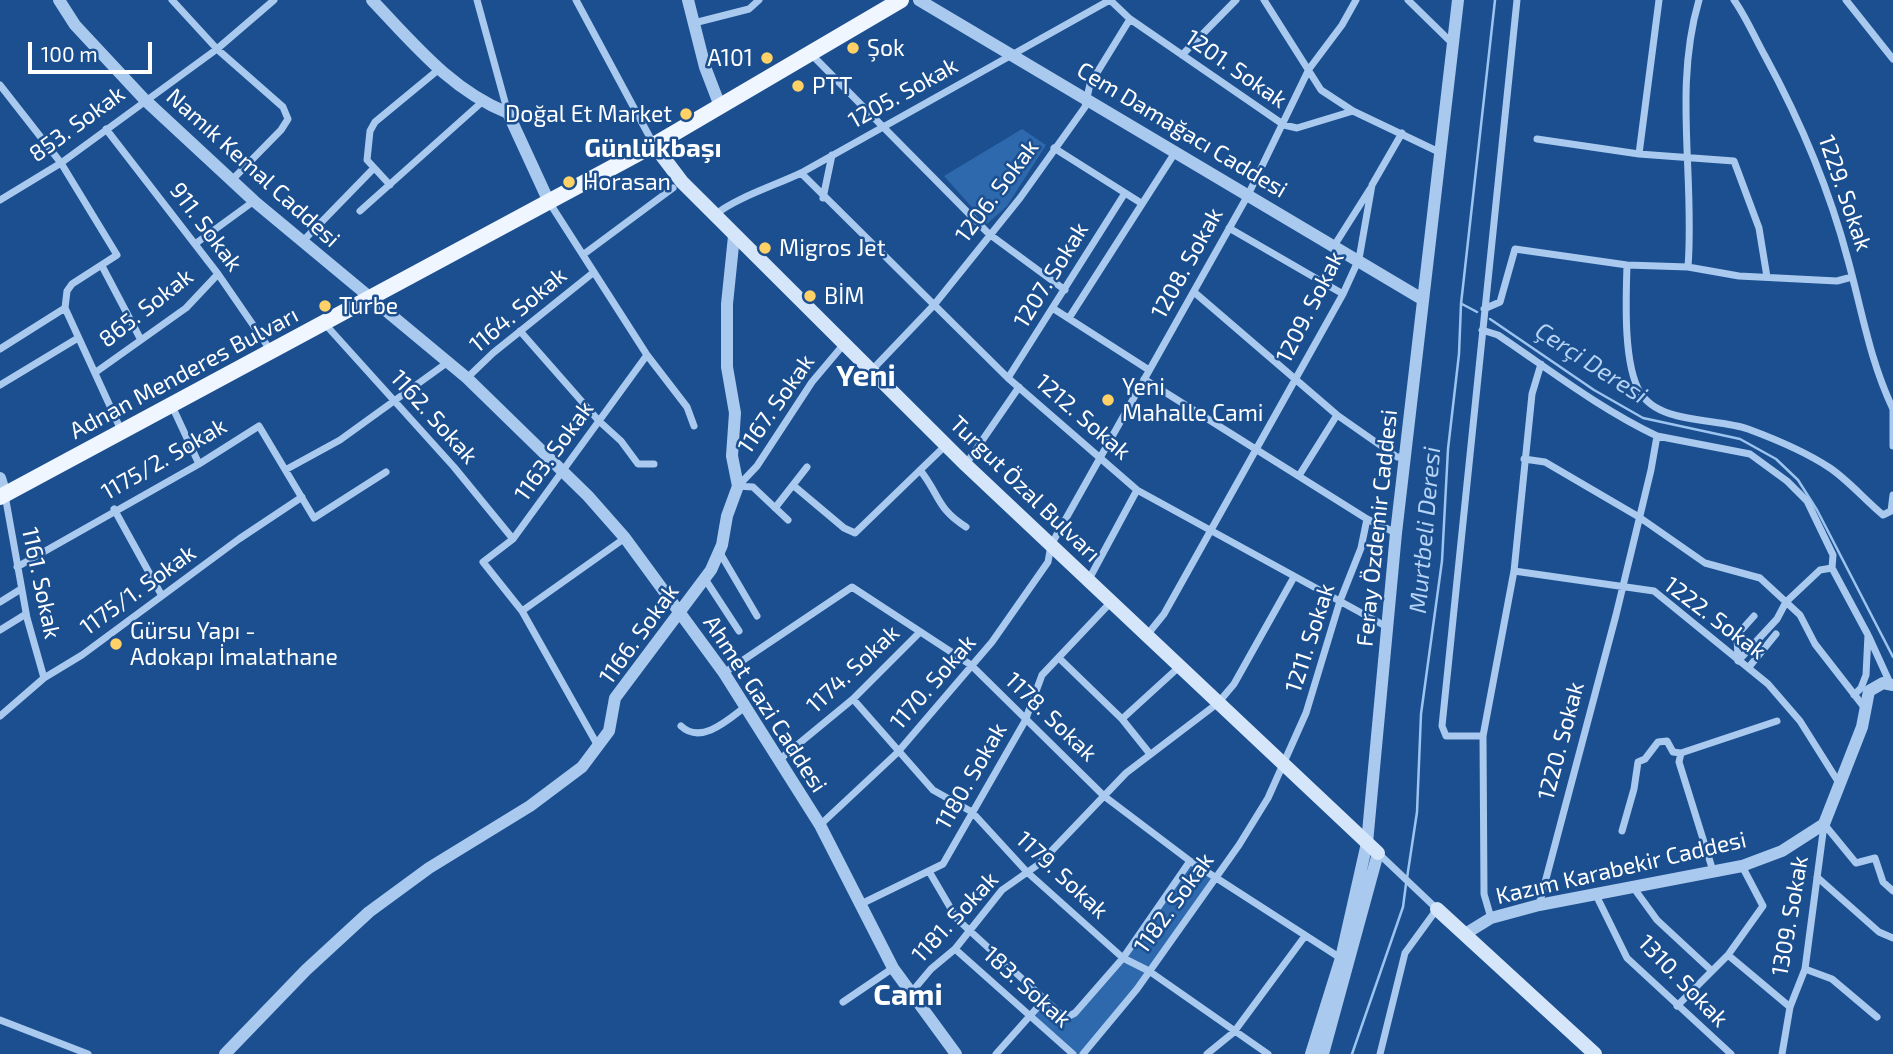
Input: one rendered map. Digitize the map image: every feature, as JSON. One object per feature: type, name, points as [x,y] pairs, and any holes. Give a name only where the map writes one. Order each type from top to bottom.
[{"type":"main road","name":"Adnan Menderes Bulvarı","points":[[2,496],[654,145],[901,0]]},
{"type":"main road","name":"Turgut Özal Bulvarı","points":[[654,145],[667,166],[734,236],[966,465],[1372,848]]},
{"type":"main road","points":[[1437,909],[1595,1054]]},
{"type":"street","name":"Namık Kemal Caddesi","points":[[59,0],[75,25],[144,99],[254,201],[371,298]]},
{"type":"street","points":[[172,0],[217,49],[283,107],[288,119],[281,130],[232,181]]},
{"type":"street","name":"853. Sokak","points":[[0,200],[61,163],[144,99],[217,49],[274,0]]},
{"type":"street","points":[[372,0],[438,71],[482,102],[508,113]]},
{"type":"street","points":[[477,0],[508,113],[549,202],[647,355],[687,407],[694,426]]},
{"type":"street","points":[[576,0],[654,145]]},
{"type":"street","points":[[688,0],[705,67],[720,106]]},
{"type":"street","points":[[694,23],[749,9],[759,0]]},
{"type":"street","name":"Cem Damağacı Caddesi","points":[[919,0],[1088,97],[1422,299]]},
{"type":"street","name":"1205. Sokak","points":[[715,215],[733,201],[751,197],[801,173],[1110,0]]},
{"type":"street","name":"1201. Sokak","points":[[1110,0],[1130,19],[1284,125],[1297,128],[1353,111]]},
{"type":"street","points":[[1182,55],[1236,0]]},
{"type":"street","points":[[1264,0],[1321,90],[1353,111],[1441,153]]},
{"type":"street","name":"1208. Sokak","points":[[1051,545],[1248,195],[1309,69],[1342,25],[1356,0]]},
{"type":"street","points":[[1408,0],[1454,45]]},
{"type":"street","name":"Feray Özdemir Caddesi","points":[[1311,1054],[1345,960],[1372,848],[1396,533],[1458,0]]},
{"type":"street","points":[[1483,736],[1446,736],[1442,726],[1517,0]]},
{"type":"street","points":[[1639,154],[1659,0]]},
{"type":"street","points":[[1688,267],[1691,220],[1689,173],[1685,157],[1688,111],[1684,89],[1690,33],[1699,0]]},
{"type":"street","name":"1229. Sokak","points":[[1734,0],[1815,155],[1832,201],[1864,333],[1881,383],[1893,408]]},
{"type":"street","points":[[1846,0],[1893,59]]},
{"type":"street","name":"1206. Sokak","points":[[871,371],[934,305],[1020,198],[1085,107],[1090,84],[1130,19]]},
{"type":"street","points":[[811,54],[989,234],[1065,290]]},
{"type":"street","points":[[390,185],[367,160],[370,131],[375,122],[438,71]]},
{"type":"street","points":[[0,85],[61,163],[117,255],[66,291],[65,309],[121,431]]},
{"type":"street","points":[[360,211],[482,102]]},
{"type":"street","name":"911. Sokak","points":[[106,129],[218,274],[271,352]]},
{"type":"street","name":"1209. Sokak","points":[[1147,636],[1164,614],[1343,294],[1359,259],[1372,185],[1402,133]]},
{"type":"street","points":[[1537,139],[1639,154],[1734,161],[1759,228],[1768,277]]},
{"type":"street","points":[[1054,148],[1141,203]]},
{"type":"street","name":"1207. Sokak","points":[[1069,318],[1176,150]]},
{"type":"street","points":[[823,198],[832,155]]},
{"type":"street","points":[[302,243],[373,167]]},
{"type":"street","name":"1212. Sokak","points":[[801,173],[823,198],[1008,378],[1137,490],[1387,627]]},
{"type":"street","points":[[1334,246],[1372,185]]},
{"type":"street","name":"1164. Sokak","points":[[584,254],[673,188]]},
{"type":"street","name":"1207. Sokak","points":[[1008,378],[1125,193]]},
{"type":"street","points":[[195,244],[254,201]]},
{"type":"street","points":[[1229,228],[1343,294]]},
{"type":"street","name":"1166. Sokak","points":[[225,1054],[306,970],[369,912],[429,868],[530,806],[582,767],[608,731],[615,698],[705,579],[719,552],[738,486],[732,456],[735,413],[727,367],[727,304],[734,236]]},
{"type":"street","points":[[1484,309],[1493,308],[1500,302],[1515,249],[1627,265],[1688,267],[1724,274],[1837,281],[1852,277]]},
{"type":"street","points":[[1627,265],[1631,372],[1640,393],[1648,403],[1684,419],[1712,420],[1747,429],[1786,445],[1831,469],[1882,515],[1891,511],[1893,495]]},
{"type":"street","points":[[102,266],[141,340]]},
{"type":"street","name":"1164. Sokak","points":[[467,378],[520,331],[594,272]]},
{"type":"street","name":"865. Sokak","points":[[96,372],[186,308],[218,274]]},
{"type":"street","points":[[1194,292],[1337,415],[1397,457],[1406,457]]},
{"type":"street","name":"Ahmet Gazi Caddesi","points":[[371,298],[467,378],[564,473],[625,538],[724,673],[820,825],[893,968],[956,1054]]},
{"type":"street","points":[[0,349],[65,309]]},
{"type":"street","points":[[1054,309],[1149,370]]},
{"type":"street","name":"1162. Sokak","points":[[325,323],[454,467],[513,539]]},
{"type":"street","points":[[1482,330],[1498,335],[1596,402],[1657,436],[1732,448],[1766,464],[1807,501],[1833,555],[1832,568],[1892,684],[1876,684],[1869,691],[1862,727],[1824,824],[1856,863],[1875,858],[1883,882],[1893,891]]},
{"type":"street","points":[[520,331],[599,421],[621,441],[638,464],[654,464]]},
{"type":"street","name":"865. Sokak","points":[[0,385],[78,338]]},
{"type":"street","name":"1167. Sokak","points":[[738,486],[757,466],[812,382],[845,344]]},
{"type":"street","name":"1163. Sokak","points":[[522,611],[484,562],[513,539],[564,473],[647,355]]},
{"type":"street","points":[[287,470],[340,440],[448,361]]},
{"type":"street","points":[[1491,918],[1484,894],[1483,736],[1514,571],[1532,394],[1541,364]]},
{"type":"street","points":[[1144,379],[1256,450],[1300,474],[1367,519],[1396,533]]},
{"type":"street","points":[[966,465],[1019,387]]},
{"type":"street","points":[[171,405],[199,464]]},
{"type":"street","points":[[1893,408],[1893,446]]},
{"type":"street","points":[[1300,474],[1337,415]]},
{"type":"street","name":"1175/2. Sokak","points":[[17,567],[114,509],[199,464],[259,426],[302,498]]},
{"type":"street","name":"1220. Sokak","points":[[1539,905],[1639,517],[1657,436]]},
{"type":"street","points":[[794,486],[844,528],[855,533],[946,445]]},
{"type":"street","points":[[1524,459],[1545,462],[1639,517],[1705,563],[1760,578],[1800,615],[1815,644],[1864,707]]},
{"type":"street","points":[[775,508],[807,467]]},
{"type":"street","points":[[920,470],[932,485],[939,504],[953,521],[966,527]]},
{"type":"street","points":[[302,498],[314,518],[320,517],[386,472]]},
{"type":"street","points":[[0,478],[2,496]]},
{"type":"street","points":[[738,486],[753,487],[788,520]]},
{"type":"street","points":[[1088,581],[1137,490]]},
{"type":"street","name":"1161. Sokak","points":[[2,496],[26,614],[44,678]]},
{"type":"street","name":"1175/1. Sokak","points":[[0,716],[44,678],[82,655],[302,498]]},
{"type":"street","points":[[114,509],[162,596]]},
{"type":"street","name":"1211. Sokak","points":[[1284,766],[1307,713],[1340,601],[1361,548],[1367,519]]},
{"type":"street","points":[[598,747],[522,611],[625,538]]},
{"type":"street","name":"1170. Sokak","points":[[820,825],[897,753],[992,642],[1048,562],[1051,545]]},
{"type":"street","points":[[719,552],[757,616]]},
{"type":"street","points":[[1738,661],[1777,619],[1786,602],[1820,570],[1832,568]]},
{"type":"street","name":"1222. Sokak","points":[[1514,571],[1654,591],[1768,684],[1800,721],[1840,784]]},
{"type":"street","name":"1181. Sokak","points":[[910,994],[931,969],[956,949],[1002,890],[1027,872],[1150,754],[1218,703],[1234,684],[1294,577]]},
{"type":"street","points":[[705,579],[739,631]]},
{"type":"street","name":"1178. Sokak","points":[[724,673],[852,587],[971,665],[1104,796],[1190,862],[1345,960]]},
{"type":"street","points":[[0,602],[21,589]]},
{"type":"street","name":"1180. Sokak","points":[[861,904],[930,873],[943,864],[1025,721],[1042,675],[1111,602]]},
{"type":"street","points":[[0,630],[26,614]]},
{"type":"street","points":[[1738,661],[1737,635],[1754,616]]},
{"type":"street","name":"1174. Sokak","points":[[779,760],[853,699],[920,632]]},
{"type":"street","points":[[1749,667],[1776,634]]},
{"type":"street","points":[[1854,695],[1861,688],[1866,675],[1868,635]]},
{"type":"street","points":[[1059,659],[1122,719],[1150,754]]},
{"type":"street","points":[[1122,719],[1180,667]]},
{"type":"street","name":"1179. Sokak","points":[[853,699],[897,753],[933,790],[972,812],[1027,872],[1123,958],[1149,971],[1268,1054]]},
{"type":"street","points":[[681,726],[692,733],[702,733],[722,724],[745,707]]},
{"type":"street","points":[[1622,831],[1634,789],[1638,762],[1651,753],[1658,742],[1667,741],[1673,752],[1681,753],[1777,721]]},
{"type":"street","points":[[1681,753],[1679,762],[1713,871]]},
{"type":"street","name":"1182. Sokak","points":[[1083,1054],[1149,971],[1239,845],[1284,766]]},
{"type":"street","name":"Kazım Karabekir Caddesi","points":[[1465,934],[1491,918],[1539,905],[1742,866],[1782,851],[1824,824]]},
{"type":"street","name":"1309. Sokak","points":[[1782,1054],[1790,1007],[1805,968],[1824,824]]},
{"type":"street","points":[[1372,848],[1437,909],[1405,953],[1380,1054]]},
{"type":"street","points":[[930,873],[957,919],[1065,1018],[1070,1017],[1123,958],[1190,862]]},
{"type":"street","points":[[1677,1006],[1728,955],[1763,906],[1742,866]]},
{"type":"street","points":[[1817,877],[1879,932],[1893,938]]},
{"type":"street","points":[[1633,886],[1657,920],[1712,971]]},
{"type":"street","name":"1310. Sokak","points":[[1595,893],[1627,958],[1727,1053]]},
{"type":"street","points":[[1207,1054],[1234,1032],[1305,936]]},
{"type":"street","name":"183. Sokak","points":[[956,949],[1073,1054]]},
{"type":"street","points":[[1728,955],[1790,1007]]},
{"type":"street","points":[[1323,1054],[1345,960]]},
{"type":"street","points":[[843,1002],[893,968]]},
{"type":"street","points":[[1805,968],[1832,979],[1877,1017]]},
{"type":"street","points":[[996,1054],[1044,1000]]},
{"type":"street","points":[[0,1020],[88,1054]]},
{"type":"shaded area","points":[[1022,129],[1046,145],[1007,206],[987,224],[944,176]]},
{"type":"shaded area","points":[[1190,861],[1215,879],[1149,971],[1083,1054],[1073,1054],[1029,1016],[1044,1000],[1065,1018],[1123,958]]},
{"type":"waterway","name":"Murtbeli Deresi","points":[[1407,878],[1417,812],[1421,714],[1442,561],[1448,449],[1459,354],[1461,304],[1495,0]]},
{"type":"waterway","name":"Çerçi Deresi","points":[[1462,304],[1477,312]]},
{"type":"waterway","name":"Çerçi Deresi","points":[[1490,319],[1594,390],[1643,418],[1740,439],[1776,459],[1798,480],[1817,510],[1893,657]]},
{"type":"waterway","name":"Murtbeli Deresi","points":[[1352,1054],[1403,907],[1406,884]]},
{"type":"place","name":"Şok","points":[[853,48]]},
{"type":"place","name":"A101","points":[[767,58]]},
{"type":"place","name":"PTT","points":[[798,86]]},
{"type":"place","name":"Doğal Et Market","points":[[686,114]]},
{"type":"place","name":"Horasan","points":[[569,182]]},
{"type":"place","name":"Migros Jet","points":[[765,248]]},
{"type":"place","name":"BİM","points":[[810,296]]},
{"type":"place","name":"Turbe","points":[[325,306]]},
{"type":"place","name":"Yeni Mahalle Cami","points":[[1108,400]]},
{"type":"place","name":"Gürsu Yapı - Adokapı İmalathane","points":[[116,644]]},
{"type":"district","name":"Günlükbaşı","points":[[653,148]]},
{"type":"district","name":"Yeni","points":[[866,376]]},
{"type":"district","name":"Cami","points":[[908,995]]}]
